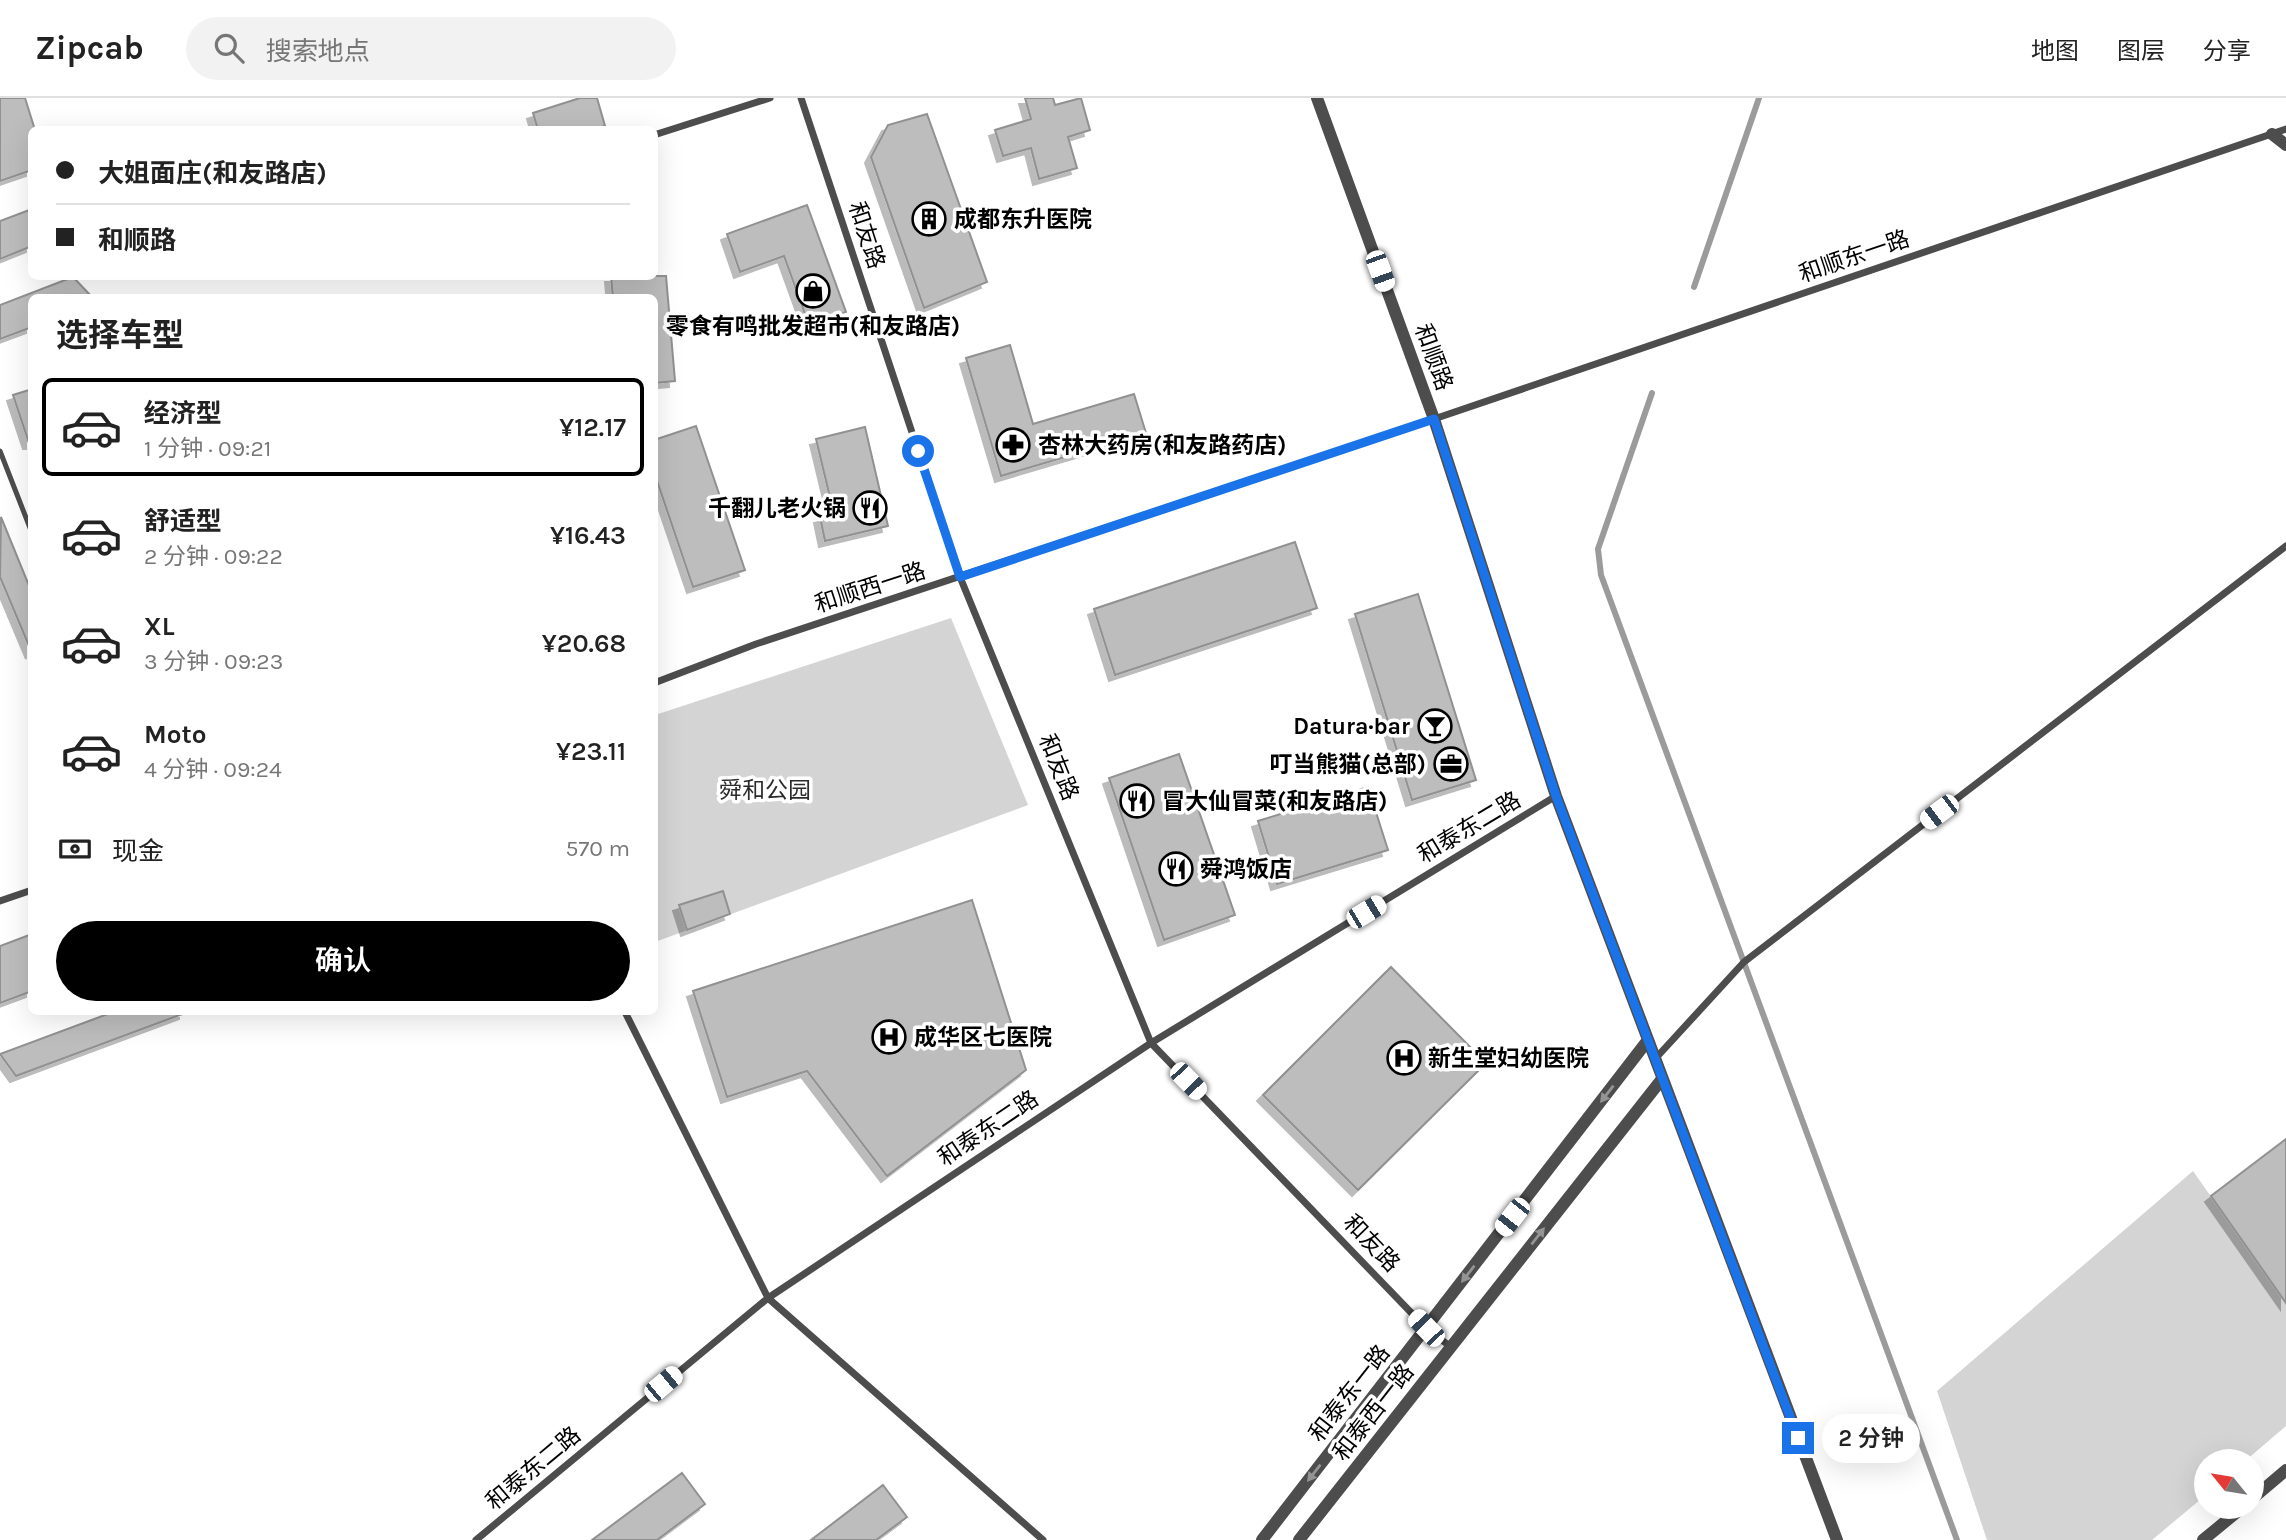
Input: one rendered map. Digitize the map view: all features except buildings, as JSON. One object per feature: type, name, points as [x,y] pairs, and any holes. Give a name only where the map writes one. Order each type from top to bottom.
[{"type":"street","points":[[658,134],[770,98]]},
{"type":"street","name":"和友路","points":[[801,98],[960,577],[1151,1043],[1426,1328],[1451,1347]]},
{"type":"street","name":"和顺路","points":[[1317,98],[1434,419],[1556,796],[1838,1540]]},
{"type":"street","name":"和顺东一路","points":[[1434,419],[2286,129]]},
{"type":"street","points":[[2272,134],[2286,145]]},
{"type":"street","name":"和顺西一路","points":[[658,681],[756,644],[1434,419]]},
{"type":"street","points":[[1655,1060],[1744,962],[2286,546]]},
{"type":"street","name":"和泰东二路","points":[[476,1540],[768,1297],[1151,1043],[1556,796]]},
{"type":"street","points":[[0,901],[28,891]]},
{"type":"street","points":[[627,1015],[768,1297],[1044,1540]]},
{"type":"street","name":"和泰东一路","points":[[1262,1540],[1648,1040]]},
{"type":"street","name":"和泰西一路","points":[[1299,1540],[1662,1079]]},
{"type":"street","points":[[2264,1489],[2286,1470]]},
{"type":"street","points":[[2203,1540],[2228,1519]]},
{"type":"lane","points":[[0,451],[28,523]]},
{"type":"green space","name":"舜和公园","points":[[951,618],[1028,805],[658,941],[658,714]]},
{"type":"green space","points":[[2193,1171],[2286,1303],[2286,1426],[2259,1449],[2194,1449],[2194,1505],[2152,1540],[1987,1540],[1937,1391]]},
{"type":"waterway","points":[[1694,287],[1759,98]]},
{"type":"waterway","points":[[1652,393],[1598,549],[1601,575],[1957,1540]]},
{"type":"place","name":"成都东升医院","points":[[929,219]]},
{"type":"place","name":"零食有鸣批发超市(和友路店)","points":[[813,291]]},
{"type":"place","name":"杏林大药房(和友路药店)","points":[[1013,445]]},
{"type":"place","name":"千翻儿老火锅","points":[[870,508]]},
{"type":"place","name":"Datura·bar","points":[[1435,726]]},
{"type":"place","name":"叮当熊猫(总部)","points":[[1451,764]]},
{"type":"place","name":"冒大仙冒菜(和友路店)","points":[[1137,801]]},
{"type":"place","name":"舜鸿饭店","points":[[1176,869]]},
{"type":"place","name":"成华区七医院","points":[[889,1037]]},
{"type":"place","name":"新生堂妇幼医院","points":[[1404,1058]]},
{"type":"route","points":[[918,451],[960,577],[1434,419],[1556,796],[1798,1438]]}]
